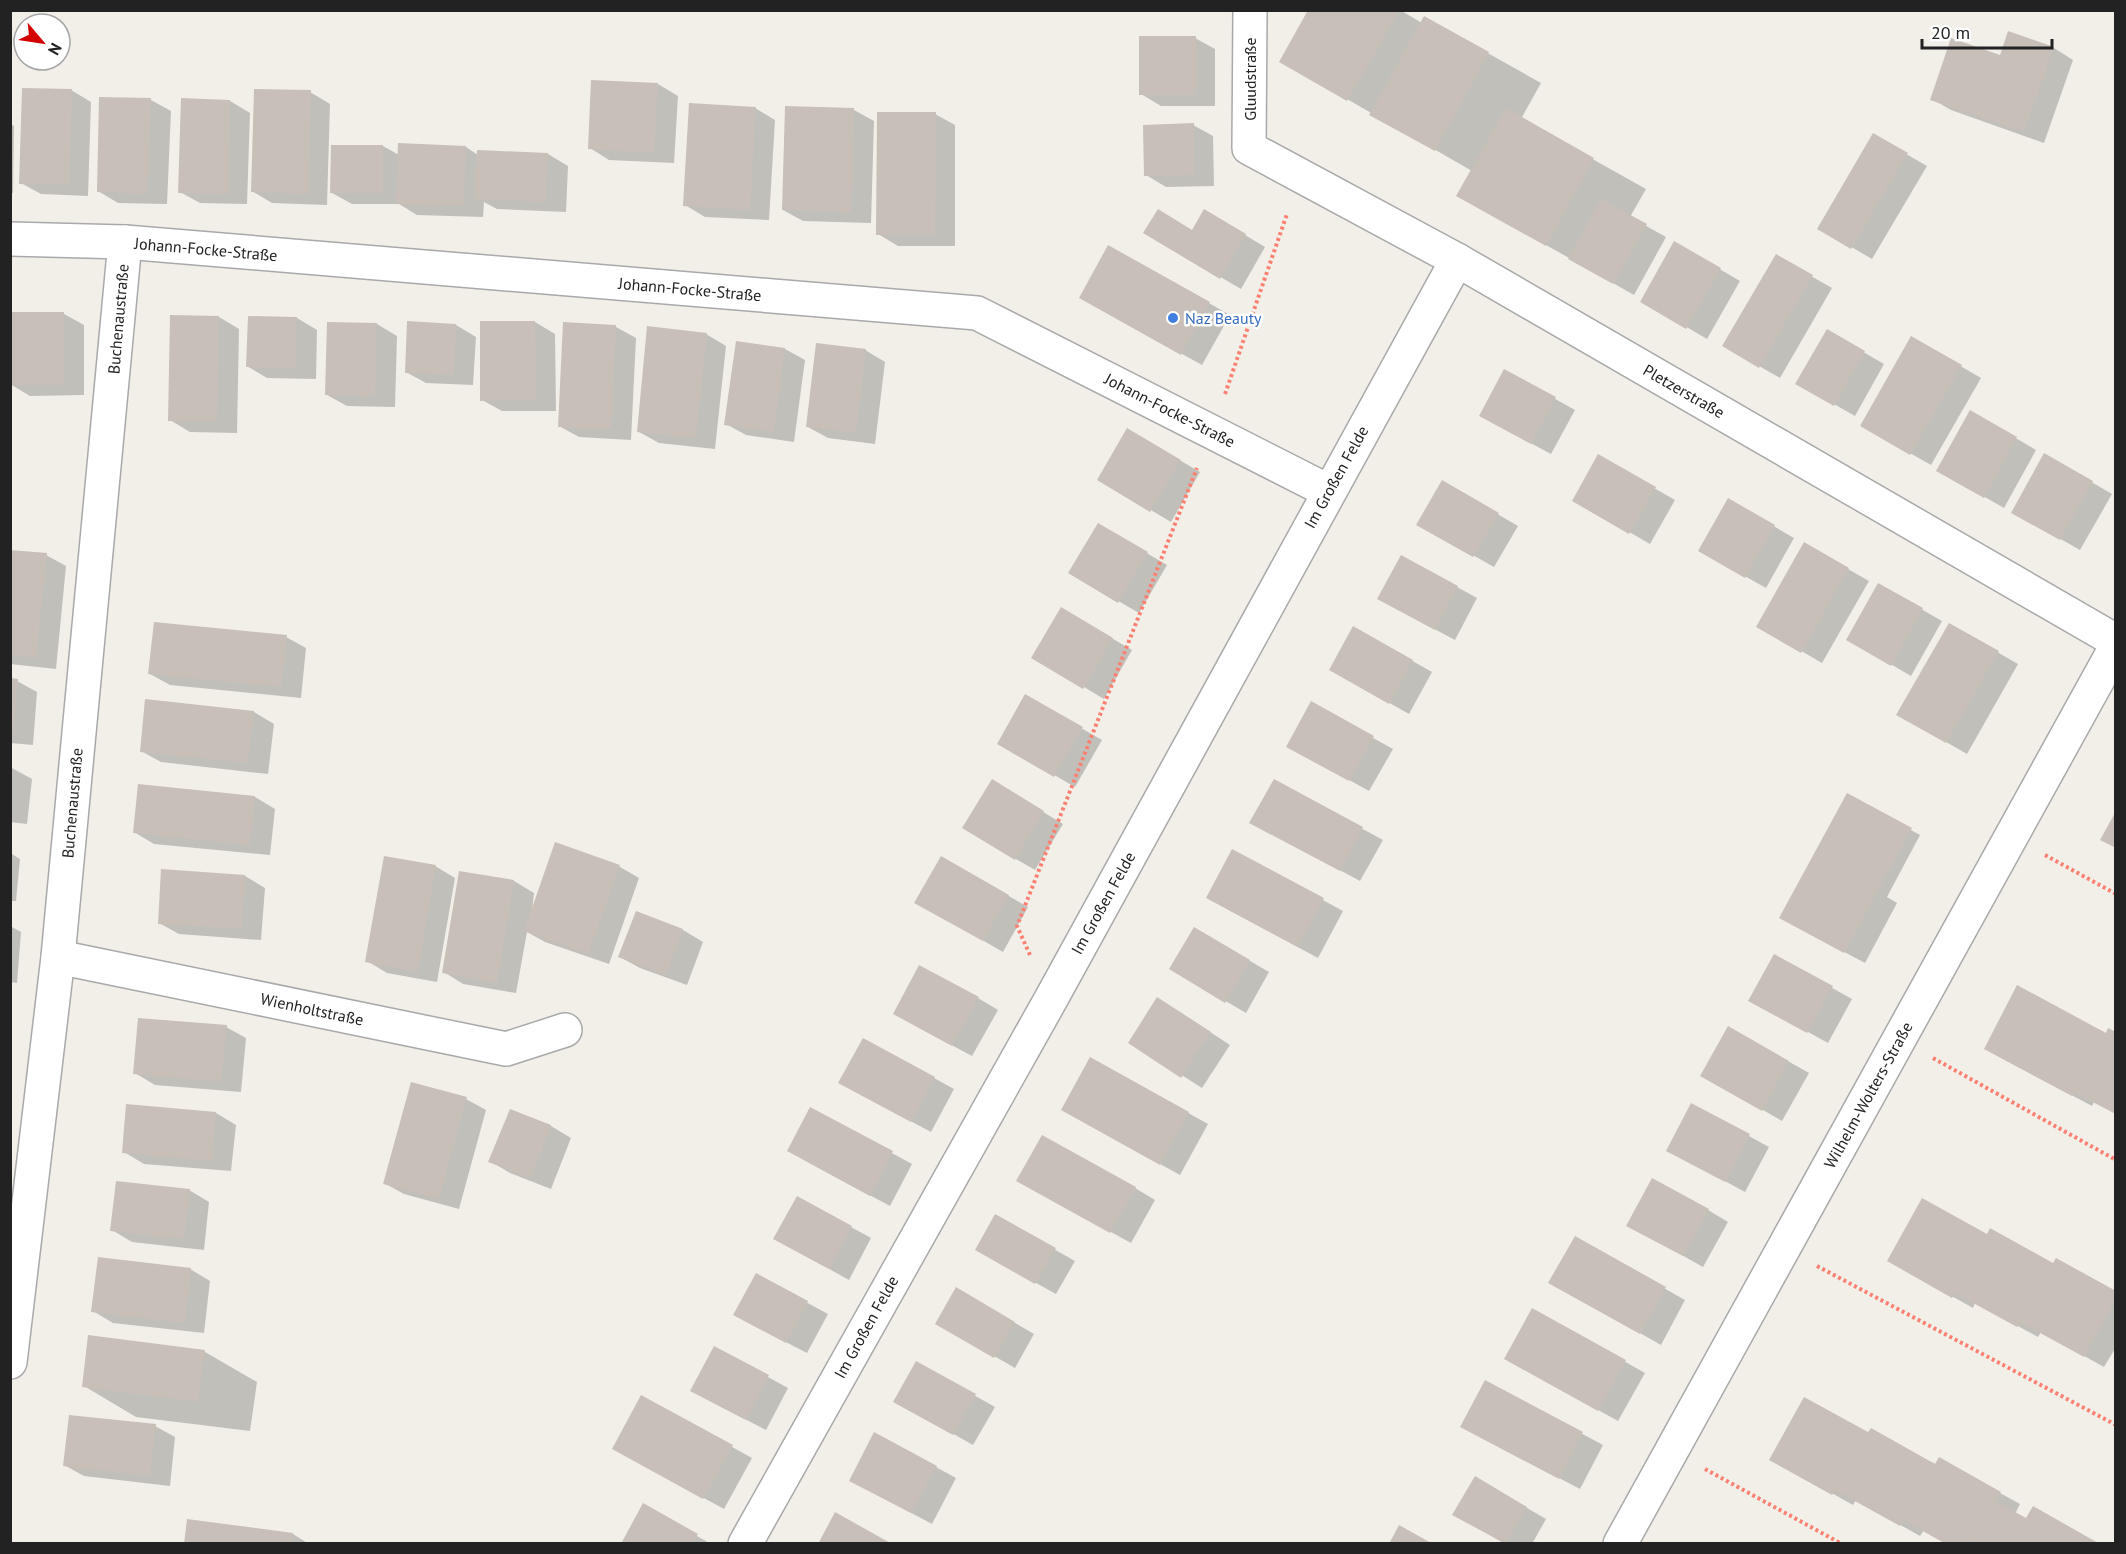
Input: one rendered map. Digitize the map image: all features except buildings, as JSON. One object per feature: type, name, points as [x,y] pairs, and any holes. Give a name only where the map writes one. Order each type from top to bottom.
[{"type":"street","name":"Gluudstraße","points":[[1249,148],[1250,10]]},
{"type":"street","name":"Pletzerstraße","points":[[1249,148],[1457,260],[2115,641]]},
{"type":"street","name":"Johann-Focke-Straße","points":[[10,239],[125,242],[977,314],[1212,430],[1328,491]]},
{"type":"street","name":"Buchenaustraße","points":[[10,1362],[58,957],[125,242]]},
{"type":"street","name":"Im Großen Felde","points":[[745,1544],[1052,999],[1328,491],[1457,260]]},
{"type":"street","name":"Wilhelm-Wolters-Straße","points":[[1620,1544],[2115,647]]},
{"type":"street","name":"Wienholtstraße","points":[[58,957],[506,1049],[565,1030]]},
{"type":"path","points":[[1052,999],[1017,926],[1212,430],[1300,176]]},
{"type":"path","points":[[2011,836],[2115,894]]},
{"type":"path","points":[[1899,1038],[2115,1160]]},
{"type":"path","points":[[1783,1248],[2115,1425]]},
{"type":"path","points":[[1672,1451],[1842,1544]]},
{"type":"place","name":"Naz Beauty","points":[[1173,318]]}]
